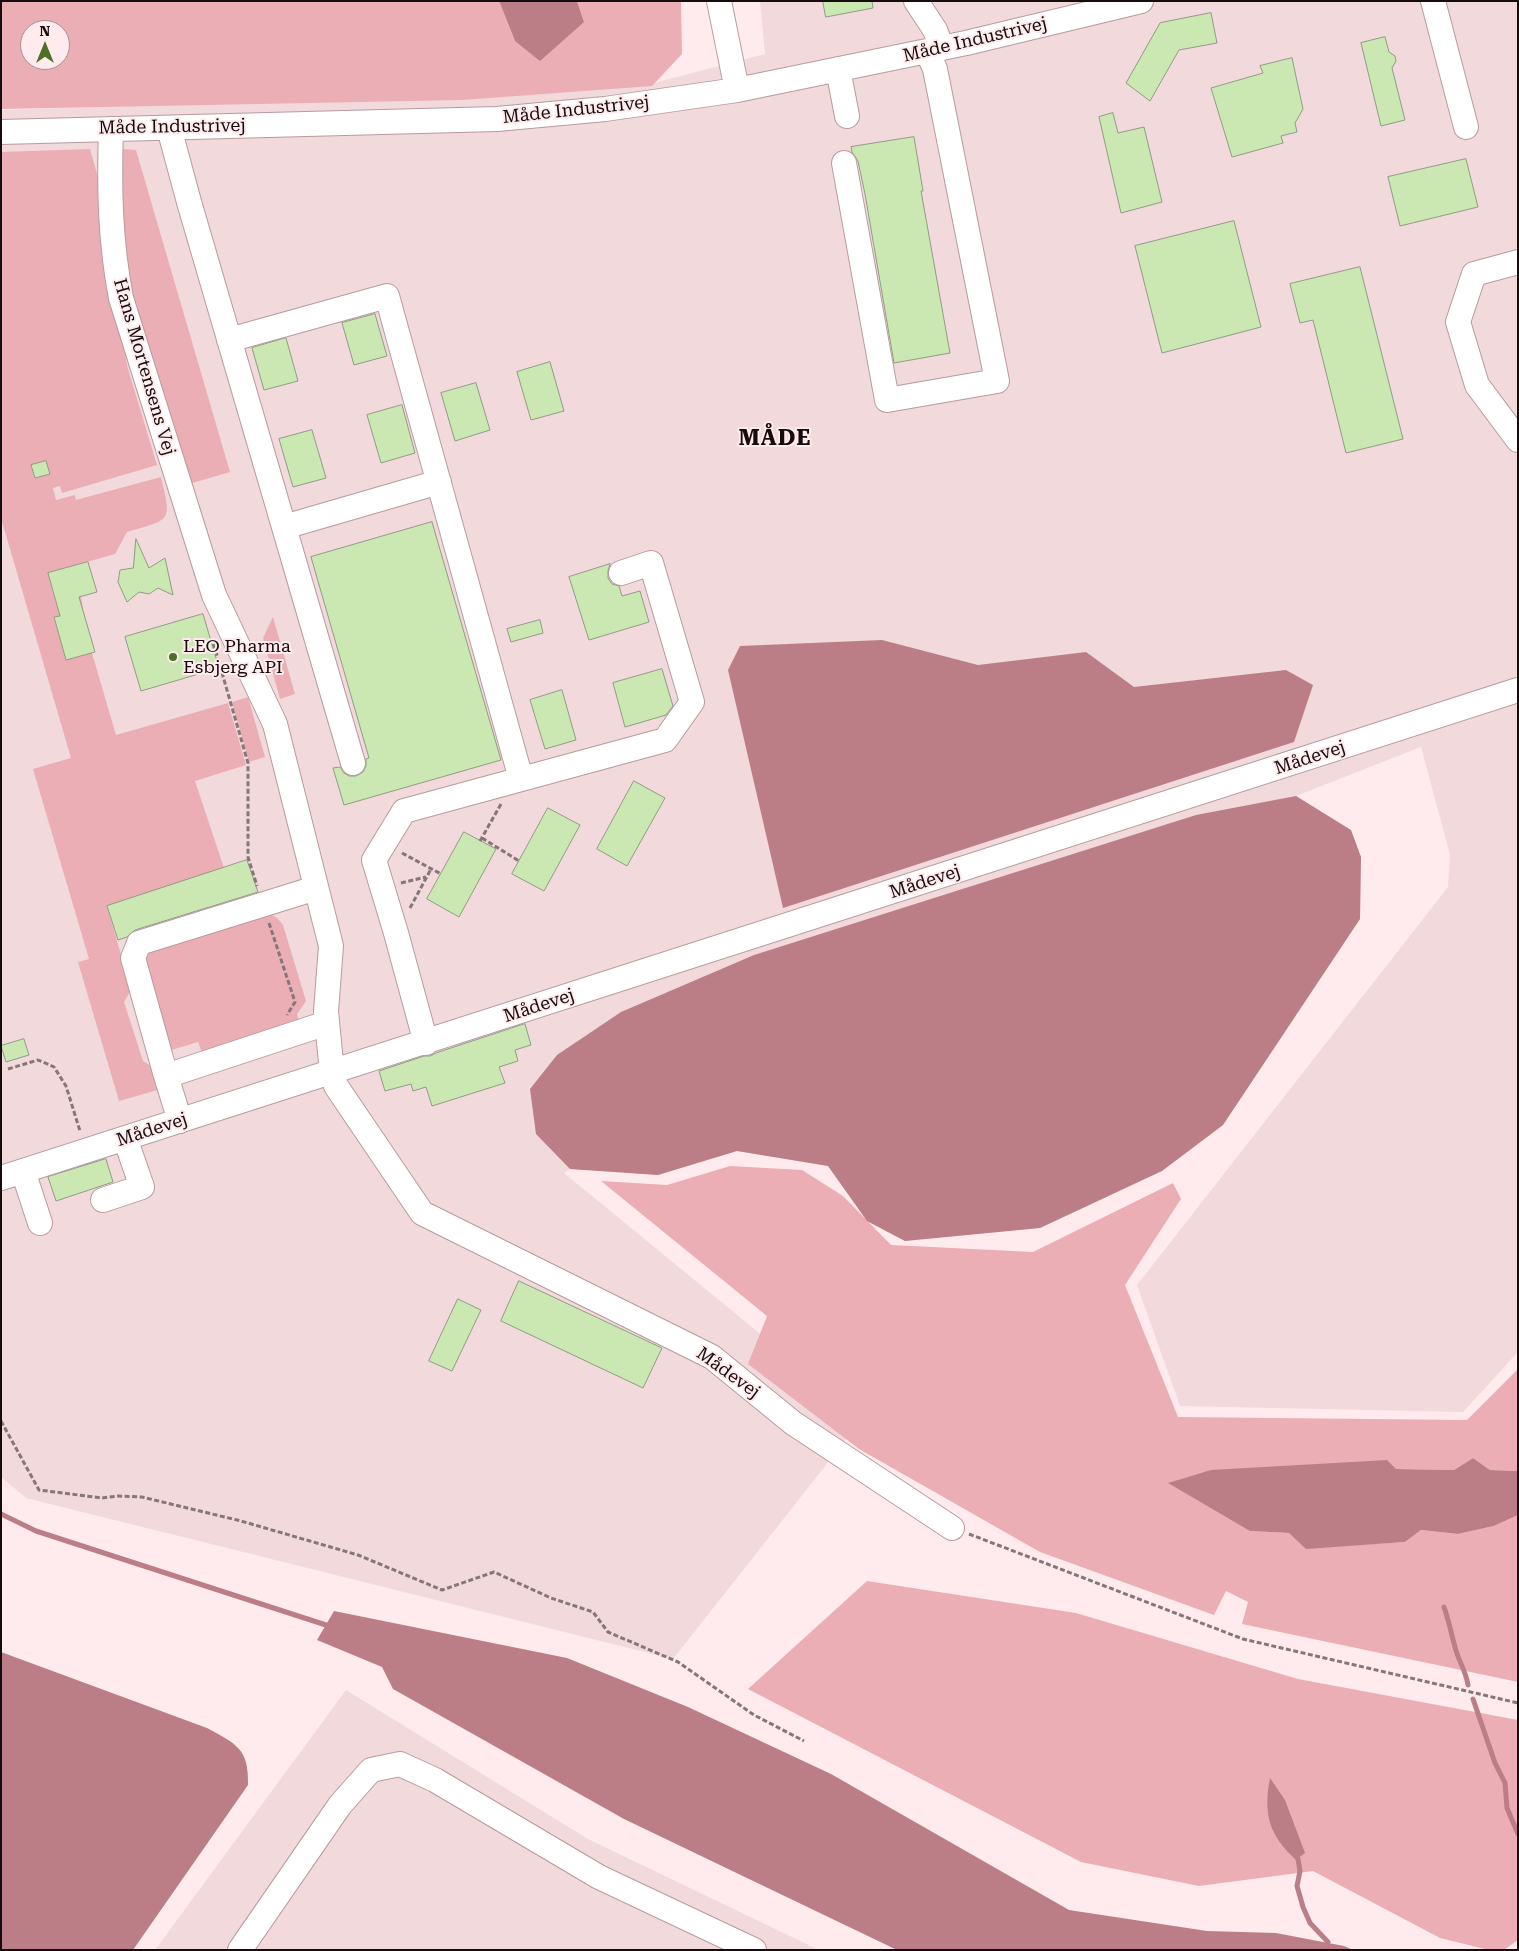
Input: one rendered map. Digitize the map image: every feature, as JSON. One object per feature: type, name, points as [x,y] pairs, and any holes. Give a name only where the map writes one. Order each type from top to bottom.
[{"type":"street","points":[[719,1],[737,90]]},
{"type":"street","points":[[844,163],[887,400],[997,381],[934,69],[935,30],[916,1]]},
{"type":"street","name":"Måde Industrivej","points":[[1,132],[497,119],[605,108],[737,90],[935,49],[1141,1]]},
{"type":"street","points":[[1433,1],[1466,127]]},
{"type":"street","points":[[838,69],[847,116]]},
{"type":"street","points":[[169,128],[353,763]]},
{"type":"street","name":"Hans Mortensens Vej","points":[[111,129],[110,211],[114,261],[120,298],[214,595],[275,724],[331,946],[326,1011],[332,1073]]},
{"type":"street","points":[[1518,262],[1474,274],[1458,322],[1477,385],[1518,440]]},
{"type":"street","points":[[229,340],[387,296],[518,780]]},
{"type":"street","points":[[284,527],[438,482]]},
{"type":"street","points":[[426,1043],[374,860],[404,811],[665,740],[692,702],[651,563],[621,573]]},
{"type":"street","name":"Mådevej","points":[[12,1175],[1518,690]]},
{"type":"street","points":[[180,1121],[133,958],[139,943],[316,888]]},
{"type":"street","points":[[166,1076],[327,1023]]},
{"type":"street","name":"Mådevej","points":[[332,1073],[336,1086],[422,1212],[712,1357],[793,1424],[952,1528]]},
{"type":"street","points":[[103,1200],[142,1187],[126,1138]]},
{"type":"street","points":[[12,1175],[40,1223]]},
{"type":"street","points":[[240,1950],[340,1805],[371,1770],[400,1764],[435,1780],[599,1877],[754,1950]]},
{"type":"path","points":[[213,646],[248,763],[248,857],[295,1002],[287,1014],[288,1019]]},
{"type":"path","points":[[518,780],[481,839],[519,861]]},
{"type":"path","points":[[384,844],[441,874]]},
{"type":"path","points":[[396,933],[431,869]]},
{"type":"path","points":[[382,888],[427,877]]},
{"type":"path","points":[[8,1069],[38,1060],[54,1067],[66,1086],[86,1151]]},
{"type":"path","points":[[1,1421],[39,1490],[102,1498],[118,1496],[142,1498],[241,1521],[358,1555],[442,1590],[494,1572],[551,1598],[593,1612],[608,1632],[678,1662],[754,1715],[804,1741]]},
{"type":"path","points":[[952,1528],[1243,1639],[1518,1703]]},
{"type":"shaded area","points":[[1,1],[499,1],[515,41],[584,22],[577,1],[681,1],[682,54],[652,86],[462,100],[1,109]]},
{"type":"shaded area","points":[[499,1],[577,1],[584,22],[540,61],[515,41]]},
{"type":"shaded area","points":[[760,1],[1518,1],[1518,1352],[1463,1412],[1180,1406],[1137,1285],[1448,887],[1450,855],[1421,747],[1296,796],[1351,830],[1361,857],[1360,919],[1223,1125],[1162,1171],[1040,1228],[905,1241],[867,1221],[828,1166],[737,1151],[658,1175],[570,1169],[564,1173],[863,1418],[673,1659],[26,1498],[1,1477],[1,110],[510,94],[646,85],[765,54]]},
{"type":"shaded area","points":[[90,149],[101,188],[114,300],[128,369],[157,465],[62,493],[60,486],[53,488],[56,500],[75,495],[76,500],[161,477],[167,511],[165,517],[160,521],[127,532],[115,554],[48,573],[56,603],[81,596],[83,609],[54,618],[66,659],[92,653],[116,735],[228,703],[246,765],[195,781],[224,868],[107,906],[131,990],[124,1002],[143,1061],[154,1068],[161,1089],[119,1101],[78,962],[89,959],[33,769],[71,758],[1,518],[1,152]]},
{"type":"shaded area","points":[[123,149],[136,150],[230,472],[189,484],[130,300],[118,178]]},
{"type":"shaded area","points":[[273,617],[295,694],[280,699],[263,638]]},
{"type":"shaded area","points":[[882,640],[978,665],[1086,652],[1134,687],[1286,670],[1313,685],[1294,742],[783,908],[728,670],[740,646]]},
{"type":"shaded area","points":[[248,697],[265,757],[249,762],[232,702]]},
{"type":"shaded area","points":[[1296,796],[1351,830],[1361,857],[1360,919],[1223,1125],[1162,1171],[1040,1228],[905,1241],[867,1221],[828,1166],[737,1151],[658,1175],[570,1169],[536,1134],[530,1089],[557,1055],[621,1012],[754,955],[1196,815]]},
{"type":"shaded area","points":[[270,914],[283,925],[306,1001],[297,1014],[299,1021],[202,1053],[198,1042],[168,1051],[145,958],[149,952]]},
{"type":"shaded area","points":[[730,1166],[802,1170],[843,1196],[891,1245],[1033,1252],[1173,1183],[1181,1199],[1125,1285],[1178,1417],[1467,1420],[1518,1369],[1518,1471],[1490,1470],[1473,1458],[1454,1470],[1396,1469],[1250,1531],[1289,1533],[1306,1548],[1405,1542],[1421,1530],[1458,1534],[1494,1526],[1518,1515],[1518,1682],[1242,1624],[1248,1602],[1226,1591],[1214,1615],[1040,1552],[859,1449],[748,1364],[767,1316],[601,1181],[667,1185]]},
{"type":"shaded area","points":[[1473,1458],[1490,1470],[1518,1471],[1518,1515],[1494,1526],[1458,1534],[1421,1530],[1405,1542],[1306,1549],[1289,1533],[1250,1531],[1168,1483],[1211,1470],[1387,1460],[1396,1469],[1454,1470]]},
{"type":"shaded area","points":[[867,1581],[1076,1613],[1298,1679],[1518,1720],[1518,1940],[1504,1950],[1489,1950],[1440,1938],[1313,1871],[1199,1886],[1081,1862],[748,1689]]},
{"type":"shaded area","points":[[334,1611],[567,1658],[688,1707],[831,1774],[1069,1910],[1207,1931],[1276,1933],[1344,1946],[1353,1950],[897,1950],[624,1819],[393,1689],[382,1667],[317,1640]]},
{"type":"shaded area","points":[[1,1652],[207,1728],[233,1743],[243,1755],[248,1773],[248,1785],[133,1950],[1,1950]]},
{"type":"shaded area","points":[[346,1690],[588,1839],[819,1950],[155,1950]]},
{"type":"shaded area","points":[[1270,1778],[1285,1800],[1305,1853],[1296,1860],[1280,1842],[1270,1823],[1267,1802]]},
{"type":"building","points":[[823,1],[872,1],[873,8],[826,17]]},
{"type":"building","points":[[1211,13],[1217,43],[1179,50],[1150,101],[1126,83],[1160,23]]},
{"type":"building","points":[[1385,37],[1389,52],[1395,56],[1396,61],[1392,68],[1405,120],[1381,126],[1361,43]]},
{"type":"building","points":[[1292,58],[1303,109],[1295,123],[1297,132],[1281,136],[1283,143],[1232,157],[1211,88],[1263,73],[1260,66]]},
{"type":"building","points":[[1113,113],[1118,133],[1144,127],[1162,202],[1121,213],[1099,117]]},
{"type":"building","points":[[914,137],[923,191],[921,191],[950,353],[894,363],[865,194],[858,161],[851,147]]},
{"type":"building","points":[[1466,159],[1478,207],[1400,226],[1388,177]]},
{"type":"building","points":[[1234,221],[1261,327],[1162,353],[1135,246]]},
{"type":"building","points":[[1360,267],[1403,439],[1346,453],[1313,320],[1300,323],[1290,284]]},
{"type":"building","points":[[375,314],[387,356],[354,365],[342,323]]},
{"type":"building","points":[[286,338],[298,381],[264,390],[252,348]]},
{"type":"building","points":[[550,362],[564,411],[531,420],[517,372]]},
{"type":"building","points":[[476,383],[490,430],[455,441],[441,393]]},
{"type":"building","points":[[402,405],[415,453],[381,463],[367,415]]},
{"type":"building","points":[[312,430],[326,478],[293,487],[279,439]]},
{"type":"building","points":[[46,461],[50,474],[35,478],[31,465]]},
{"type":"building","points":[[432,522],[501,760],[344,805],[333,768],[340,767],[349,776],[356,776],[363,772],[366,766],[366,759],[369,758],[311,557]]},
{"type":"building","points":[[136,539],[149,568],[165,558],[173,595],[158,588],[149,594],[139,592],[127,602],[118,582],[120,570],[133,568]]},
{"type":"building","points":[[88,562],[97,592],[79,597],[95,652],[66,660],[54,617],[60,616],[48,573]]},
{"type":"building","points":[[610,564],[608,578],[612,584],[619,586],[622,596],[640,591],[649,622],[589,640],[569,577]]},
{"type":"building","name":"LEO Pharma Esbjerg API","points":[[203,614],[219,668],[141,691],[125,637]]},
{"type":"building","points":[[540,620],[543,633],[511,642],[507,629]]},
{"type":"building","points":[[662,669],[673,706],[666,715],[625,727],[613,683]]},
{"type":"building","points":[[562,690],[576,740],[545,749],[530,700]]},
{"type":"building","points":[[634,781],[665,798],[627,866],[597,849]]},
{"type":"building","points":[[548,808],[580,825],[544,891],[512,874]]},
{"type":"building","points":[[464,832],[496,849],[459,917],[427,899]]},
{"type":"building","points":[[247,860],[258,892],[135,930],[127,937],[118,940],[107,906]]},
{"type":"building","points":[[525,1024],[531,1045],[515,1050],[518,1061],[499,1067],[505,1083],[432,1106],[426,1087],[413,1091],[411,1084],[385,1091],[379,1071]]},
{"type":"building","points":[[24,1039],[29,1055],[6,1062],[1,1046]]},
{"type":"building","points":[[106,1159],[113,1182],[56,1201],[48,1177]]},
{"type":"building","points":[[519,1281],[662,1348],[643,1388],[501,1321]]},
{"type":"building","points":[[458,1299],[481,1310],[452,1371],[429,1361]]},
{"type":"waterway","points":[[1,1514],[36,1531],[326,1625]]},
{"type":"waterway","points":[[1444,1607],[1456,1652],[1466,1675],[1468,1685]]},
{"type":"waterway","points":[[1473,1699],[1495,1763],[1505,1783],[1507,1808],[1518,1834]]},
{"type":"waterway","points":[[1298,1859],[1300,1871],[1297,1886],[1303,1907],[1310,1923],[1328,1942]]},
{"type":"place","name":"LEO Pharma Esbjerg API","points":[[173,657]]},
{"type":"district","name":"MÅDE","points":[[775,439]]}]
